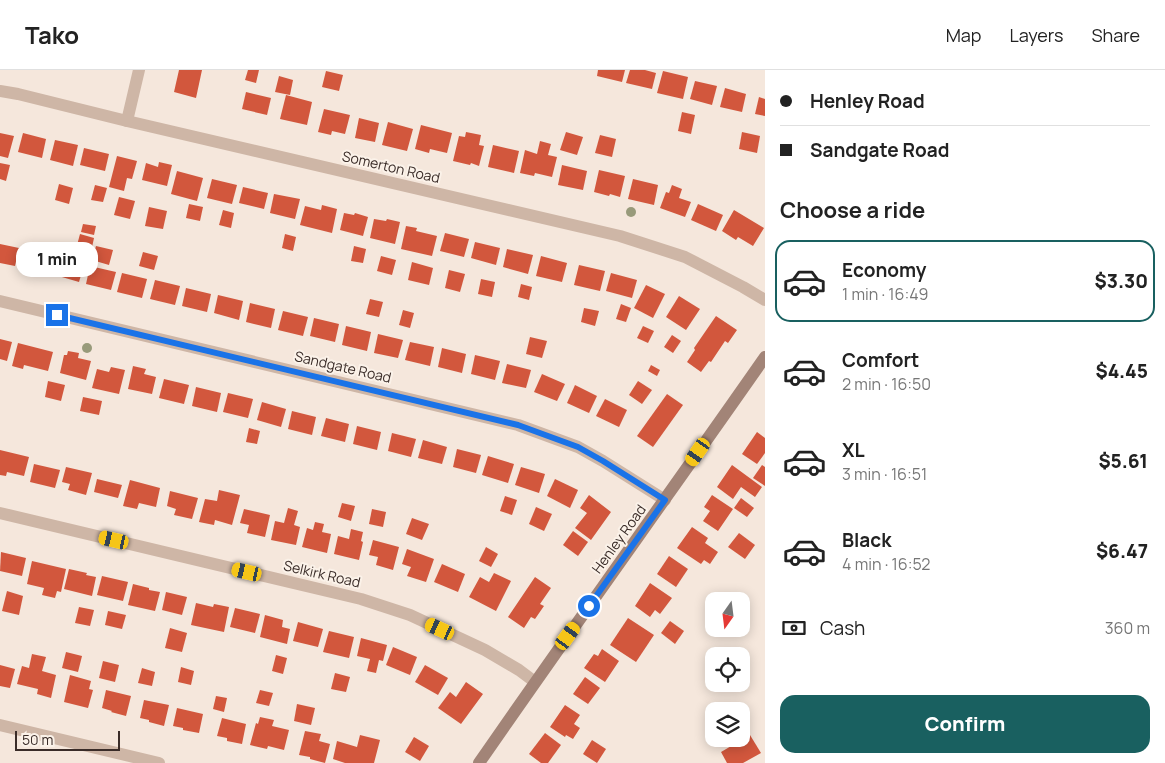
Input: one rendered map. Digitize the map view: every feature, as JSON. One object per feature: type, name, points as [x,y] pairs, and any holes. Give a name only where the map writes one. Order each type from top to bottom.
[{"type":"street","points":[[127,121],[139,70]]},
{"type":"street","name":"Somerton Road","points":[[0,91],[620,236],[686,257],[743,286],[765,300]]},
{"type":"street","name":"Sandgate Road","points":[[0,301],[518,425],[578,447],[665,500]]},
{"type":"street","name":"Henley Road","points":[[479,763],[765,357]]},
{"type":"street","name":"Selkirk Road","points":[[0,513],[361,599],[410,615],[477,646],[519,670],[535,682]]},
{"type":"street","points":[[0,725],[159,763]]},
{"type":"building","points":[[179,70],[202,70],[196,98],[174,92]]},
{"type":"building","points":[[248,70],[259,70],[256,83],[245,80]]},
{"type":"building","points":[[598,70],[625,70],[622,82],[597,76]]},
{"type":"building","points":[[630,70],[645,70],[656,73],[652,89],[626,83]]},
{"type":"building","points":[[326,71],[343,75],[339,91],[322,87]]},
{"type":"building","points":[[663,71],[688,77],[683,99],[657,93]]},
{"type":"building","points":[[279,76],[293,80],[290,95],[275,92]]},
{"type":"building","points":[[695,81],[717,86],[712,105],[690,99]]},
{"type":"building","points":[[725,88],[746,94],[742,112],[720,107]]},
{"type":"building","points":[[246,92],[271,98],[267,115],[242,109]]},
{"type":"building","points":[[286,95],[312,102],[307,125],[280,119]]},
{"type":"building","points":[[759,97],[765,99],[765,116],[755,114]]},
{"type":"building","points":[[324,109],[350,115],[345,134],[332,131],[331,135],[318,132]]},
{"type":"building","points":[[682,112],[695,115],[691,134],[678,131]]},
{"type":"building","points":[[359,118],[379,123],[375,142],[355,138]]},
{"type":"building","points":[[388,122],[413,129],[407,151],[382,145]]},
{"type":"building","points":[[421,125],[452,133],[447,153],[430,149],[429,153],[415,149]]},
{"type":"building","points":[[466,132],[481,135],[479,145],[484,146],[479,166],[453,161],[459,136],[465,137]]},
{"type":"building","points":[[566,132],[583,137],[577,155],[560,150]]},
{"type":"building","points":[[742,132],[760,136],[757,153],[739,149]]},
{"type":"building","points":[[0,133],[14,136],[8,158],[0,156]]},
{"type":"building","points":[[23,133],[46,139],[42,158],[18,152]]},
{"type":"building","points":[[600,135],[616,139],[612,157],[595,153]]},
{"type":"building","points":[[55,140],[78,145],[73,166],[50,160]]},
{"type":"building","points":[[540,141],[551,144],[548,155],[557,157],[552,177],[535,173],[534,176],[520,173],[525,150],[537,154]]},
{"type":"building","points":[[493,145],[519,151],[514,173],[488,167]]},
{"type":"building","points":[[84,148],[109,154],[105,171],[80,165]]},
{"type":"building","points":[[117,156],[137,161],[132,179],[127,178],[124,191],[109,187]]},
{"type":"building","points":[[159,162],[172,165],[167,186],[142,180],[146,163],[158,167]]},
{"type":"building","points":[[0,163],[10,165],[6,181],[0,179]]},
{"type":"building","points":[[562,165],[587,171],[583,190],[558,185]]},
{"type":"building","points":[[599,170],[625,176],[620,197],[594,192]]},
{"type":"building","points":[[177,171],[203,178],[197,201],[171,194]]},
{"type":"building","points":[[212,179],[237,185],[232,204],[207,198]]},
{"type":"building","points":[[633,179],[658,185],[654,205],[628,199]]},
{"type":"building","points":[[59,184],[73,188],[69,204],[55,200]]},
{"type":"building","points":[[95,185],[107,188],[103,202],[91,200]]},
{"type":"building","points":[[672,185],[682,189],[679,198],[691,202],[685,217],[660,208],[666,192],[669,193]]},
{"type":"building","points":[[243,187],[268,193],[264,209],[239,203]]},
{"type":"building","points":[[274,194],[300,199],[295,219],[270,213]]},
{"type":"building","points":[[119,197],[135,201],[130,219],[114,215]]},
{"type":"building","points":[[189,204],[203,207],[200,221],[186,218]]},
{"type":"building","points":[[698,204],[723,215],[716,231],[691,220]]},
{"type":"building","points":[[322,205],[337,209],[332,233],[300,225],[305,206],[321,210]]},
{"type":"building","points":[[149,207],[167,211],[163,229],[145,226]]},
{"type":"building","points":[[223,210],[234,213],[231,228],[219,225]]},
{"type":"building","points":[[734,210],[764,228],[753,246],[738,237],[736,240],[722,231]]},
{"type":"building","points":[[344,213],[354,215],[355,213],[368,217],[363,236],[340,230]]},
{"type":"building","points":[[374,219],[400,222],[395,244],[370,238]]},
{"type":"building","points":[[83,224],[96,226],[94,235],[81,232]]},
{"type":"building","points":[[406,226],[417,228],[416,231],[437,236],[432,256],[401,249]]},
{"type":"building","points":[[445,233],[469,239],[464,257],[440,251]]},
{"type":"building","points":[[80,234],[94,238],[91,252],[76,249]]},
{"type":"building","points":[[285,234],[296,237],[293,251],[282,248]]},
{"type":"building","points":[[475,242],[500,248],[496,265],[471,258]]},
{"type":"building","points":[[0,244],[19,248],[15,266],[0,263]]},
{"type":"building","points":[[96,246],[113,250],[109,265],[92,260]]},
{"type":"building","points":[[354,246],[366,249],[363,263],[351,261]]},
{"type":"building","points":[[24,249],[52,256],[47,275],[19,268]]},
{"type":"building","points":[[507,249],[533,255],[528,274],[503,267]]},
{"type":"building","points":[[143,252],[158,256],[154,270],[139,266]]},
{"type":"building","points":[[381,256],[396,260],[392,275],[377,271]]},
{"type":"building","points":[[541,256],[567,263],[562,282],[536,276]]},
{"type":"building","points":[[60,259],[84,265],[79,282],[55,275]]},
{"type":"building","points":[[412,262],[433,268],[429,285],[408,280]]},
{"type":"building","points":[[579,265],[605,271],[600,291],[574,285]]},
{"type":"building","points":[[90,266],[116,272],[111,290],[86,284]]},
{"type":"building","points":[[449,270],[465,274],[460,292],[445,288]]},
{"type":"building","points":[[122,273],[147,279],[142,298],[117,292]]},
{"type":"building","points":[[611,273],[637,280],[632,298],[606,291]]},
{"type":"building","points":[[481,279],[495,282],[492,297],[478,294]]},
{"type":"building","points":[[155,280],[180,286],[175,305],[150,299]]},
{"type":"building","points":[[521,284],[532,287],[529,300],[518,297]]},
{"type":"building","points":[[646,285],[665,294],[653,318],[634,308]]},
{"type":"building","points":[[186,288],[211,294],[207,312],[182,306]]},
{"type":"building","points":[[218,295],[243,301],[239,320],[214,313]]},
{"type":"building","points":[[679,296],[700,309],[686,330],[666,317]]},
{"type":"building","points":[[370,299],[383,302],[379,317],[366,314]]},
{"type":"building","points":[[250,303],[275,309],[271,328],[246,322]]},
{"type":"building","points":[[621,304],[631,308],[626,322],[616,319]]},
{"type":"building","points":[[584,308],[599,311],[595,326],[581,322]]},
{"type":"building","points":[[403,310],[414,313],[410,328],[399,325]]},
{"type":"building","points":[[283,311],[308,317],[303,336],[278,330]]},
{"type":"building","points":[[716,316],[737,330],[728,343],[725,341],[711,362],[709,361],[701,372],[687,362],[695,350],[694,348]]},
{"type":"building","points":[[314,318],[339,324],[335,342],[310,336]]},
{"type":"building","points":[[346,326],[371,332],[367,351],[342,345]]},
{"type":"building","points":[[643,326],[654,331],[648,343],[637,338]]},
{"type":"building","points":[[378,334],[403,340],[398,358],[374,353]]},
{"type":"building","points":[[672,335],[681,341],[673,353],[664,347]]},
{"type":"building","points":[[530,337],[547,341],[542,358],[526,354]]},
{"type":"building","points":[[0,339],[12,342],[7,361],[0,359]]},
{"type":"building","points":[[410,342],[434,347],[430,366],[405,360]]},
{"type":"building","points":[[18,343],[53,352],[48,371],[24,365],[23,369],[12,366]]},
{"type":"building","points":[[442,348],[466,354],[462,373],[438,367]]},
{"type":"building","points":[[68,351],[79,353],[78,358],[91,361],[86,380],[60,373],[64,355],[67,355]]},
{"type":"building","points":[[475,355],[500,361],[495,380],[471,374]]},
{"type":"building","points":[[507,364],[531,370],[526,388],[502,383]]},
{"type":"building","points":[[651,365],[660,370],[657,376],[648,371]]},
{"type":"building","points":[[133,366],[146,369],[144,374],[156,377],[152,394],[128,389]]},
{"type":"building","points":[[111,367],[125,370],[119,394],[92,388],[97,369],[109,372]]},
{"type":"building","points":[[542,374],[565,384],[557,401],[534,392]]},
{"type":"building","points":[[164,379],[189,385],[184,404],[159,398]]},
{"type":"building","points":[[48,381],[65,385],[61,401],[45,397]]},
{"type":"building","points":[[638,381],[652,390],[642,404],[629,395]]},
{"type":"building","points":[[575,385],[597,396],[589,413],[567,403]]},
{"type":"building","points":[[196,387],[221,393],[217,412],[192,406]]},
{"type":"building","points":[[228,393],[253,399],[248,418],[223,412]]},
{"type":"building","points":[[667,394],[683,405],[653,447],[637,436]]},
{"type":"building","points":[[83,397],[102,401],[99,415],[80,411]]},
{"type":"building","points":[[605,399],[627,410],[619,427],[596,416]]},
{"type":"building","points":[[262,402],[286,409],[281,427],[257,420]]},
{"type":"building","points":[[292,411],[316,417],[312,435],[288,429]]},
{"type":"building","points":[[326,418],[349,424],[345,442],[321,436]]},
{"type":"building","points":[[357,426],[381,432],[377,450],[353,444]]},
{"type":"building","points":[[249,428],[260,431],[257,444],[246,442]]},
{"type":"building","points":[[757,432],[765,438],[765,453],[757,464],[742,454]]},
{"type":"building","points":[[392,433],[416,439],[411,457],[388,451]]},
{"type":"building","points":[[423,440],[447,447],[442,464],[418,458]]},
{"type":"building","points":[[457,449],[481,455],[476,473],[453,467]]},
{"type":"building","points":[[0,450],[29,457],[24,476],[7,472],[6,476],[0,475]]},
{"type":"building","points":[[488,456],[514,464],[508,483],[482,475]]},
{"type":"building","points":[[34,464],[60,470],[55,488],[30,482]]},
{"type":"building","points":[[732,465],[762,487],[755,497],[741,487],[733,499],[717,487]]},
{"type":"building","points":[[762,465],[765,467],[765,486],[753,478]]},
{"type":"building","points":[[66,467],[92,473],[86,495],[68,490],[70,484],[62,482]]},
{"type":"building","points":[[521,467],[545,474],[539,493],[515,485]]},
{"type":"building","points":[[97,479],[122,485],[118,498],[94,492]]},
{"type":"building","points":[[555,479],[578,490],[570,508],[547,496]]},
{"type":"building","points":[[130,480],[160,488],[156,507],[139,503],[137,509],[123,506]]},
{"type":"building","points":[[219,490],[240,495],[232,525],[215,520],[214,525],[199,522],[205,499],[217,501]]},
{"type":"building","points":[[170,491],[198,498],[192,519],[174,515],[176,509],[167,506]]},
{"type":"building","points":[[589,495],[611,512],[591,540],[575,528],[587,513],[580,508]]},
{"type":"building","points":[[712,495],[733,509],[718,531],[703,521],[710,511],[704,507]]},
{"type":"building","points":[[505,496],[517,500],[512,515],[500,511]]},
{"type":"building","points":[[741,498],[754,508],[747,517],[734,508]]},
{"type":"building","points":[[342,503],[355,506],[351,521],[338,517]]},
{"type":"building","points":[[536,507],[552,514],[544,531],[529,524]]},
{"type":"building","points":[[288,508],[298,511],[294,525],[300,527],[296,545],[271,540],[275,521],[284,523]]},
{"type":"building","points":[[244,509],[270,515],[265,537],[247,533],[249,525],[240,523]]},
{"type":"building","points":[[372,509],[386,512],[383,527],[369,524]]},
{"type":"building","points":[[412,518],[429,524],[422,540],[406,534]]},
{"type":"building","points":[[315,522],[324,524],[322,532],[331,534],[327,553],[302,547],[307,528],[313,530]]},
{"type":"building","points":[[692,527],[708,538],[705,543],[718,552],[710,564],[704,560],[701,564],[677,548]]},
{"type":"building","points":[[351,529],[363,532],[359,560],[334,554],[338,536],[349,539]]},
{"type":"building","points":[[573,531],[588,542],[578,556],[563,545]]},
{"type":"building","points":[[739,533],[755,545],[745,559],[728,547]]},
{"type":"building","points":[[373,540],[399,547],[393,570],[376,565],[378,557],[369,555]]},
{"type":"building","points":[[486,547],[498,554],[491,567],[479,561]]},
{"type":"building","points":[[407,549],[434,559],[426,582],[407,576],[411,567],[402,564]]},
{"type":"building","points":[[1,552],[26,558],[22,576],[0,571]]},
{"type":"building","points":[[669,556],[688,569],[676,587],[657,574]]},
{"type":"building","points":[[32,561],[66,569],[61,592],[57,591],[55,598],[42,595],[44,588],[27,584]]},
{"type":"building","points":[[442,564],[465,574],[458,592],[434,582]]},
{"type":"building","points":[[69,569],[96,577],[92,596],[64,589]]},
{"type":"building","points":[[494,573],[511,581],[496,611],[469,597],[480,577],[489,582]]},
{"type":"building","points":[[102,576],[128,582],[123,601],[97,595]]},
{"type":"building","points":[[535,577],[551,588],[540,604],[544,606],[535,619],[531,617],[524,628],[508,617]]},
{"type":"building","points":[[650,583],[672,598],[660,614],[655,610],[650,617],[635,606]]},
{"type":"building","points":[[133,584],[160,592],[155,611],[128,605]]},
{"type":"building","points":[[7,591],[23,596],[19,615],[2,611]]},
{"type":"building","points":[[166,592],[187,597],[182,615],[162,610]]},
{"type":"building","points":[[196,603],[213,607],[214,604],[229,607],[224,632],[191,625]]},
{"type":"building","points":[[79,607],[94,610],[90,626],[75,623]]},
{"type":"building","points":[[235,608],[260,614],[255,633],[230,627]]},
{"type":"building","points":[[108,611],[126,615],[122,629],[105,625]]},
{"type":"building","points":[[265,615],[283,620],[282,627],[290,629],[287,644],[260,637]]},
{"type":"building","points":[[628,618],[654,635],[636,662],[610,645]]},
{"type":"building","points":[[670,621],[684,631],[675,644],[661,633]]},
{"type":"building","points":[[298,622],[323,629],[318,647],[293,641]]},
{"type":"building","points":[[170,628],[187,633],[182,652],[165,648]]},
{"type":"building","points":[[329,631],[354,637],[349,658],[323,652]]},
{"type":"building","points":[[361,638],[387,645],[383,661],[379,660],[376,673],[367,671],[370,659],[357,656]]},
{"type":"building","points":[[393,647],[417,657],[410,675],[386,665]]},
{"type":"building","points":[[602,649],[619,661],[605,682],[584,668],[594,654],[598,656]]},
{"type":"building","points":[[66,652],[82,656],[78,672],[62,668]]},
{"type":"building","points":[[32,654],[46,657],[42,671],[56,675],[51,698],[37,694],[38,689],[17,684],[22,666],[29,668]]},
{"type":"building","points":[[276,655],[287,658],[283,674],[272,671]]},
{"type":"building","points":[[103,661],[119,665],[115,682],[99,678]]},
{"type":"building","points":[[0,665],[15,669],[10,688],[0,686]]},
{"type":"building","points":[[425,665],[448,678],[438,695],[415,682]]},
{"type":"building","points":[[181,667],[194,671],[191,685],[178,682]]},
{"type":"building","points":[[142,668],[155,672],[152,686],[138,683]]},
{"type":"building","points":[[335,673],[350,677],[346,692],[331,689]]},
{"type":"building","points":[[70,675],[91,681],[89,689],[93,690],[88,708],[64,702]]},
{"type":"building","points":[[585,677],[600,688],[588,704],[573,694]]},
{"type":"building","points":[[466,682],[483,694],[461,724],[438,708],[450,692],[456,697]]},
{"type":"building","points":[[106,690],[131,696],[126,716],[102,708]]},
{"type":"building","points":[[260,690],[273,693],[269,706],[256,703]]},
{"type":"building","points":[[216,696],[227,698],[224,712],[213,709]]},
{"type":"building","points":[[144,700],[169,705],[164,726],[140,718]]},
{"type":"building","points":[[297,704],[315,708],[311,725],[294,721]]},
{"type":"building","points":[[565,705],[580,715],[574,724],[580,728],[573,739],[566,735],[565,737],[550,727]]},
{"type":"building","points":[[177,708],[203,714],[199,733],[173,726]]},
{"type":"building","points":[[260,717],[274,720],[272,726],[289,730],[284,750],[268,746],[267,749],[250,745],[256,723],[258,724]]},
{"type":"building","points":[[222,718],[246,724],[242,744],[227,741],[227,738],[217,736]]},
{"type":"building","points":[[305,731],[321,734],[319,741],[330,744],[325,763],[299,755]]},
{"type":"building","points":[[545,733],[561,745],[548,763],[541,763],[529,754]]},
{"type":"building","points":[[360,735],[380,740],[374,763],[345,763],[333,759],[337,741],[357,747]]},
{"type":"building","points":[[750,735],[761,753],[743,763],[727,763],[721,752],[730,747],[750,747]]},
{"type":"building","points":[[414,737],[429,746],[420,761],[405,752]]},
{"type":"building","points":[[592,740],[606,749],[597,763],[583,754]]},
{"type":"route","points":[[57,315],[492,418],[518,425],[578,447],[665,500],[589,606]]}]
